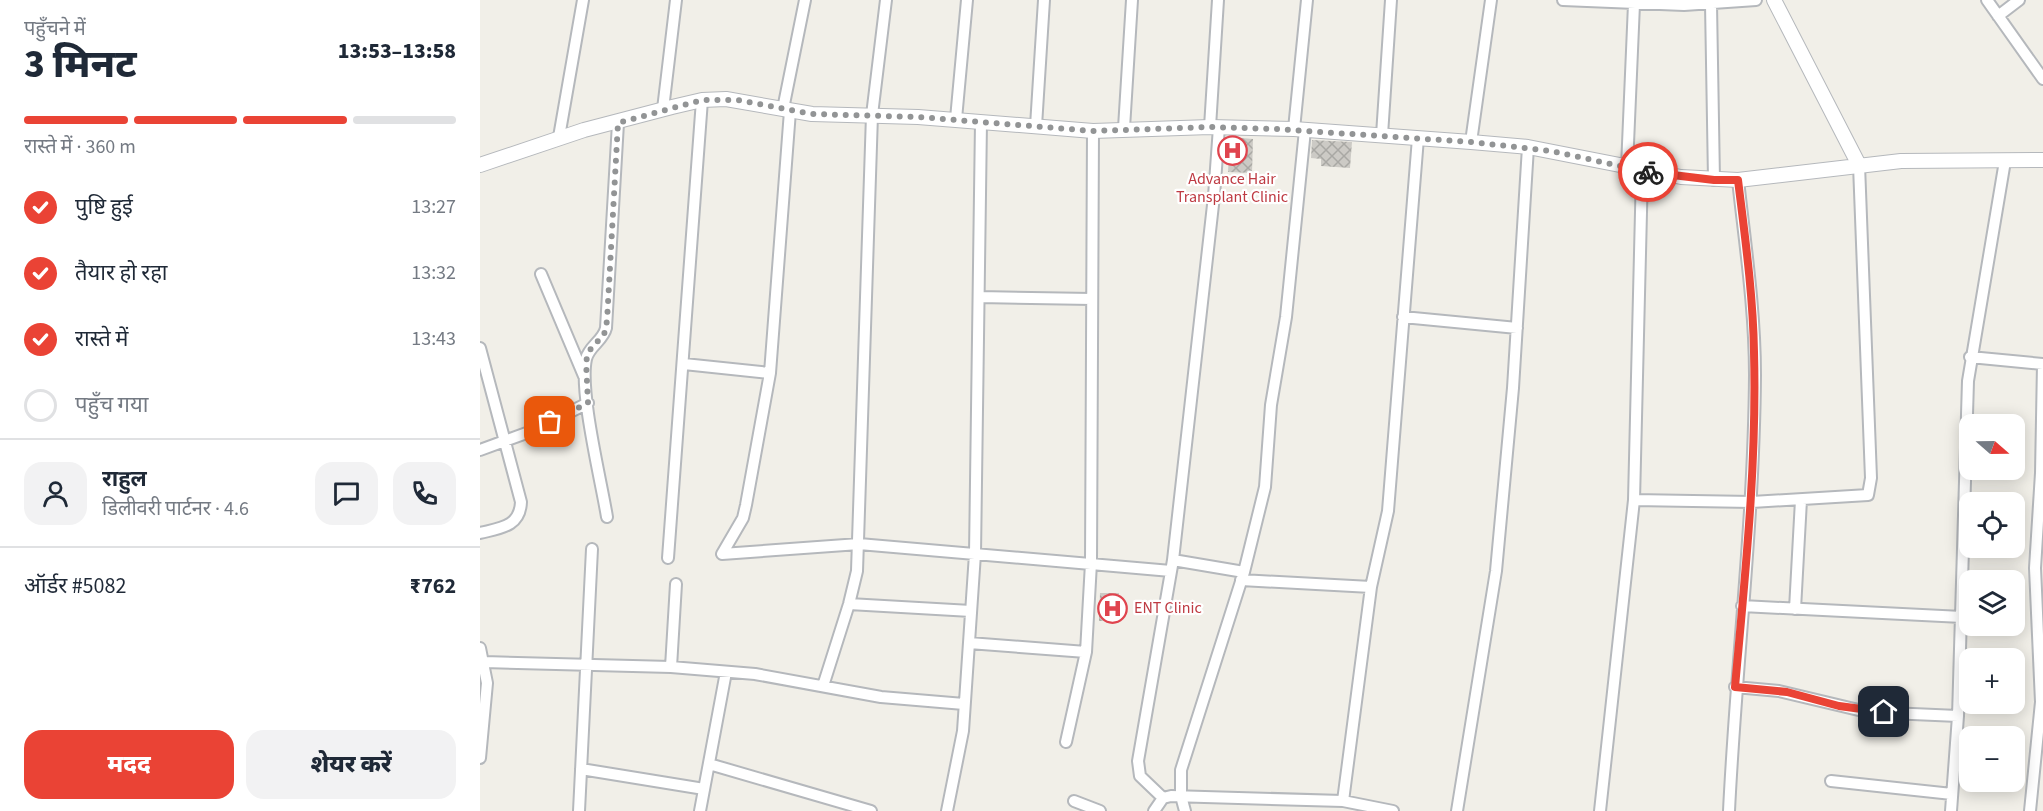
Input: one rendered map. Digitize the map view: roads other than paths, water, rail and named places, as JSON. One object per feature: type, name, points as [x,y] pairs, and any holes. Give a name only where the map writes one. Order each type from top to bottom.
[{"type":"street","points":[[559,137],[583,0]]},
{"type":"street","points":[[663,109],[676,0]]},
{"type":"street","points":[[805,0],[787,110],[770,373],[746,505],[734,536],[722,554],[859,544],[1091,563],[1172,566],[1242,576],[1371,587]]},
{"type":"street","points":[[823,686],[849,604],[859,544],[872,115],[886,0]]},
{"type":"street","points":[[956,120],[967,0]]},
{"type":"street","points":[[1036,126],[1044,0]]},
{"type":"street","points":[[1124,128],[1132,0]]},
{"type":"street","points":[[1163,798],[1140,776],[1138,761],[1172,566],[1211,231],[1218,0]]},
{"type":"street","points":[[1185,811],[1181,796],[1181,770],[1242,576],[1265,487],[1271,405],[1286,317],[1307,0]]},
{"type":"street","points":[[1382,135],[1391,0]]},
{"type":"street","points":[[1471,142],[1491,0]]},
{"type":"street","points":[[1563,0],[1634,4],[1711,4],[1756,0]]},
{"type":"street","points":[[1634,500],[1752,502],[1801,500],[1859,497],[1868,495],[1871,488],[1859,165],[1774,0]]},
{"type":"street","points":[[1987,0],[2043,79]]},
{"type":"street","points":[[1998,16],[2019,0]]},
{"type":"street","points":[[1627,168],[1634,4]]},
{"type":"street","points":[[1711,4],[1714,180]]},
{"type":"street","points":[[480,165],[559,137],[702,100],[738,100],[828,116],[872,115],[1093,131],[1124,128],[1215,127],[1300,130],[1471,142],[1528,147],[1642,171],[1714,180],[1738,180],[1928,159],[2043,160]]},
{"type":"street","points":[[668,558],[702,100]]},
{"type":"street","points":[[947,811],[960,756],[975,554],[981,122]]},
{"type":"street","points":[[607,517],[586,382],[588,354],[604,335],[606,328],[618,123]]},
{"type":"street","points":[[1066,742],[1086,652],[1091,563],[1093,131]]},
{"type":"street","points":[[1343,801],[1371,587],[1388,511],[1418,138]]},
{"type":"street","points":[[1457,811],[1496,571],[1517,328],[1528,147]]},
{"type":"street","points":[[1963,570],[1970,357],[2005,161]]},
{"type":"street","points":[[1600,811],[1634,500],[1642,171]]},
{"type":"street","points":[[1729,811],[1735,687],[1752,502],[1754,328],[1738,180]]},
{"type":"street","points":[[541,274],[586,382]]},
{"type":"street","points":[[979,297],[1092,299]]},
{"type":"street","points":[[1403,317],[1517,328]]},
{"type":"street","points":[[480,348],[521,502],[521,512],[510,525],[480,533]]},
{"type":"street","points":[[1970,357],[2043,364],[2041,473],[2035,568],[2041,702],[2030,811]]},
{"type":"street","points":[[684,364],[770,373]]},
{"type":"street","points":[[480,450],[504,444],[588,403]]},
{"type":"street","points":[[1795,609],[1801,500]]},
{"type":"street","points":[[579,811],[588,666],[592,549]]},
{"type":"street","points":[[671,667],[676,584]]},
{"type":"street","points":[[849,604],[971,611]]},
{"type":"street","points":[[1742,606],[1959,617]]},
{"type":"street","points":[[1950,811],[1958,716],[1961,636]]},
{"type":"street","points":[[969,643],[1086,652]]},
{"type":"street","points":[[480,648],[487,683],[480,758]]},
{"type":"street","points":[[484,662],[671,667],[776,676],[905,700],[964,704]]},
{"type":"street","points":[[700,811],[726,672]]},
{"type":"street","points":[[1735,687],[1787,692],[1868,712],[1958,716]]},
{"type":"street","points":[[709,764],[872,811]]},
{"type":"street","points":[[581,769],[704,789]]},
{"type":"street","points":[[1832,781],[1952,794]]},
{"type":"street","points":[[1154,811],[1163,798],[1181,796],[1343,801],[1393,811]]},
{"type":"street","points":[[1074,801],[1100,811]]},
{"type":"place","name":"Advance Hair Transplant Clinic","points":[[1232,151]]},
{"type":"place","name":"ENT Clinic","points":[[1113,608]]}]
